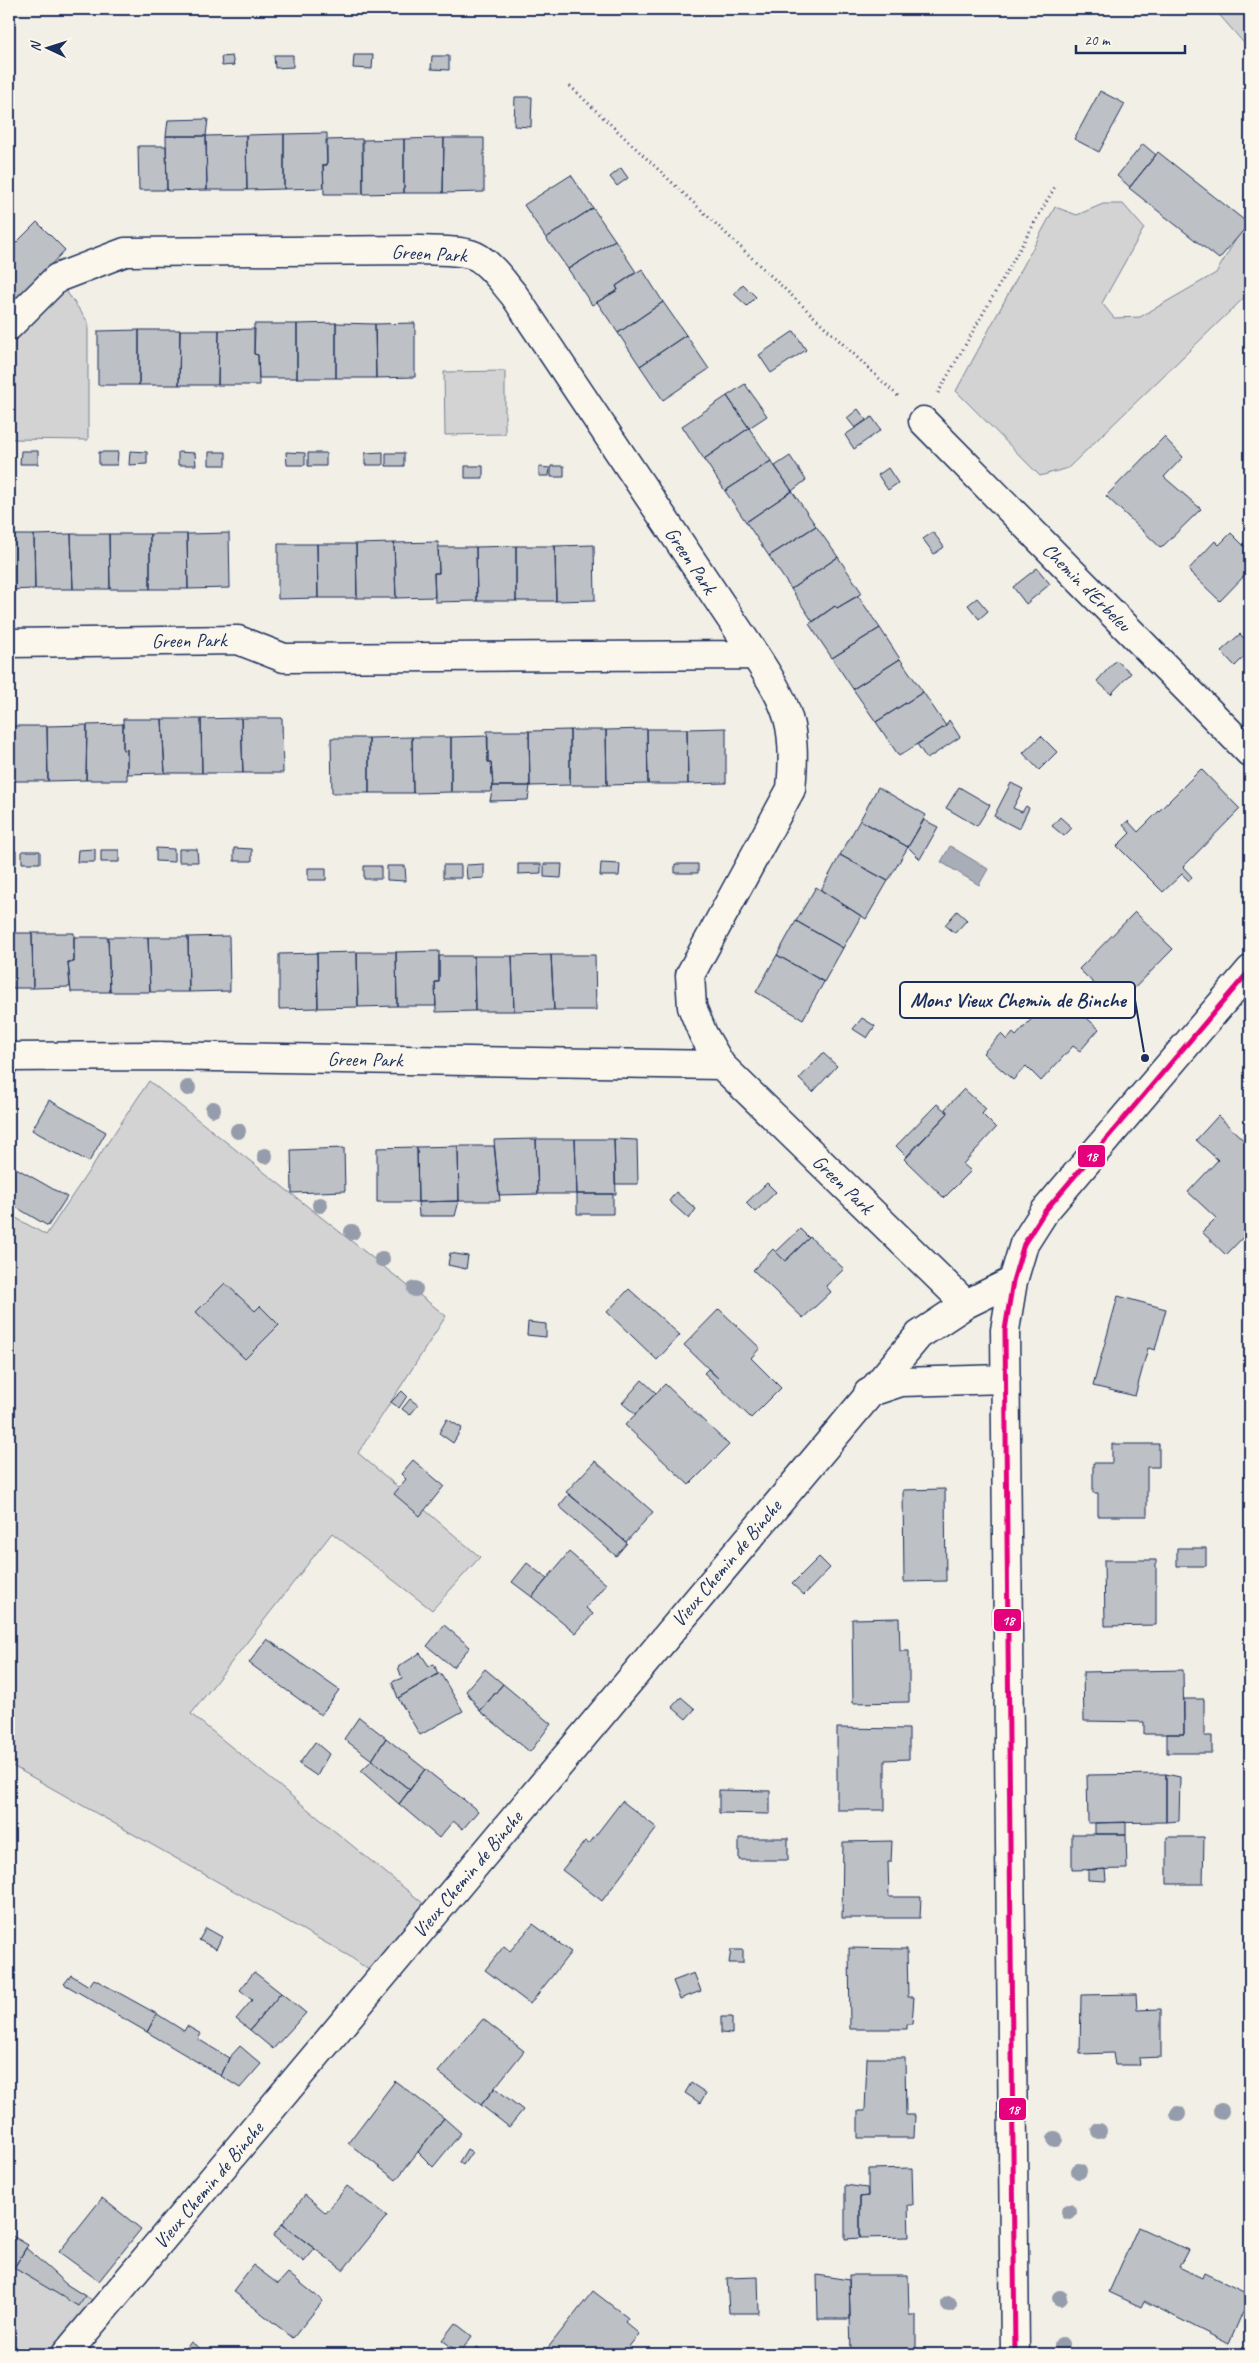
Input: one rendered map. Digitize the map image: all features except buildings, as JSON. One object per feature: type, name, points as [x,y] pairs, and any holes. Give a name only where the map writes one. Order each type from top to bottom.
[{"type":"street","name":"Green Park","points":[[9,326],[57,278],[125,252],[420,250],[477,256],[497,274],[514,296],[779,692],[792,729],[794,757],[791,789],[690,975],[692,1007],[703,1034],[721,1065],[966,1304]]},
{"type":"street","name":"Chemin d'Erbeleu","points":[[923,421],[1250,753]]},
{"type":"street","name":"Green Park","points":[[9,643],[238,640],[284,658],[755,655]]},
{"type":"street","points":[[1015,2354],[1006,1379],[1006,1330],[1012,1281],[1024,1244],[1045,1211],[1250,970]]},
{"type":"street","name":"Green Park","points":[[9,1057],[152,1056],[721,1065]]},
{"type":"street","name":"Vieux Chemin de Binche","points":[[66,2354],[868,1393],[919,1335],[966,1304],[1012,1281]]},
{"type":"street","points":[[868,1393],[901,1382],[1006,1379]]},
{"type":"path","points":[[570,86],[923,421],[1056,185]]},
{"type":"shaded area","points":[[1217,9],[1250,9],[1250,50],[1216,11]]},
{"type":"shaded area","points":[[1103,204],[1123,204],[1144,228],[1102,303],[1114,318],[1140,317],[1216,273],[1250,215],[1250,292],[1068,468],[1040,476],[956,391],[1055,207],[1077,215]]},
{"type":"shaded area","points":[[57,278],[88,322],[88,440],[9,439],[9,326]]},
{"type":"shaded area","points":[[505,371],[505,434],[445,435],[444,372]]},
{"type":"shaded area","points":[[950,846],[988,869],[979,885],[941,862]]},
{"type":"shaded area","points":[[149,1081],[446,1316],[358,1453],[480,1557],[432,1610],[332,1533],[191,1714],[435,1913],[380,1978],[349,1956],[9,1764],[9,1214],[46,1235]]},
{"type":"shaded area","points":[[9,2253],[105,2307],[66,2354],[9,2354]]},
{"type":"transit line","name":"18","points":[[1015,2354],[1005,1330],[1013,1281],[1024,1244],[1045,1211],[1250,970]]},
{"type":"place","name":"Mons Vieux Chemin de Binche","points":[[1145,1058]]}]
